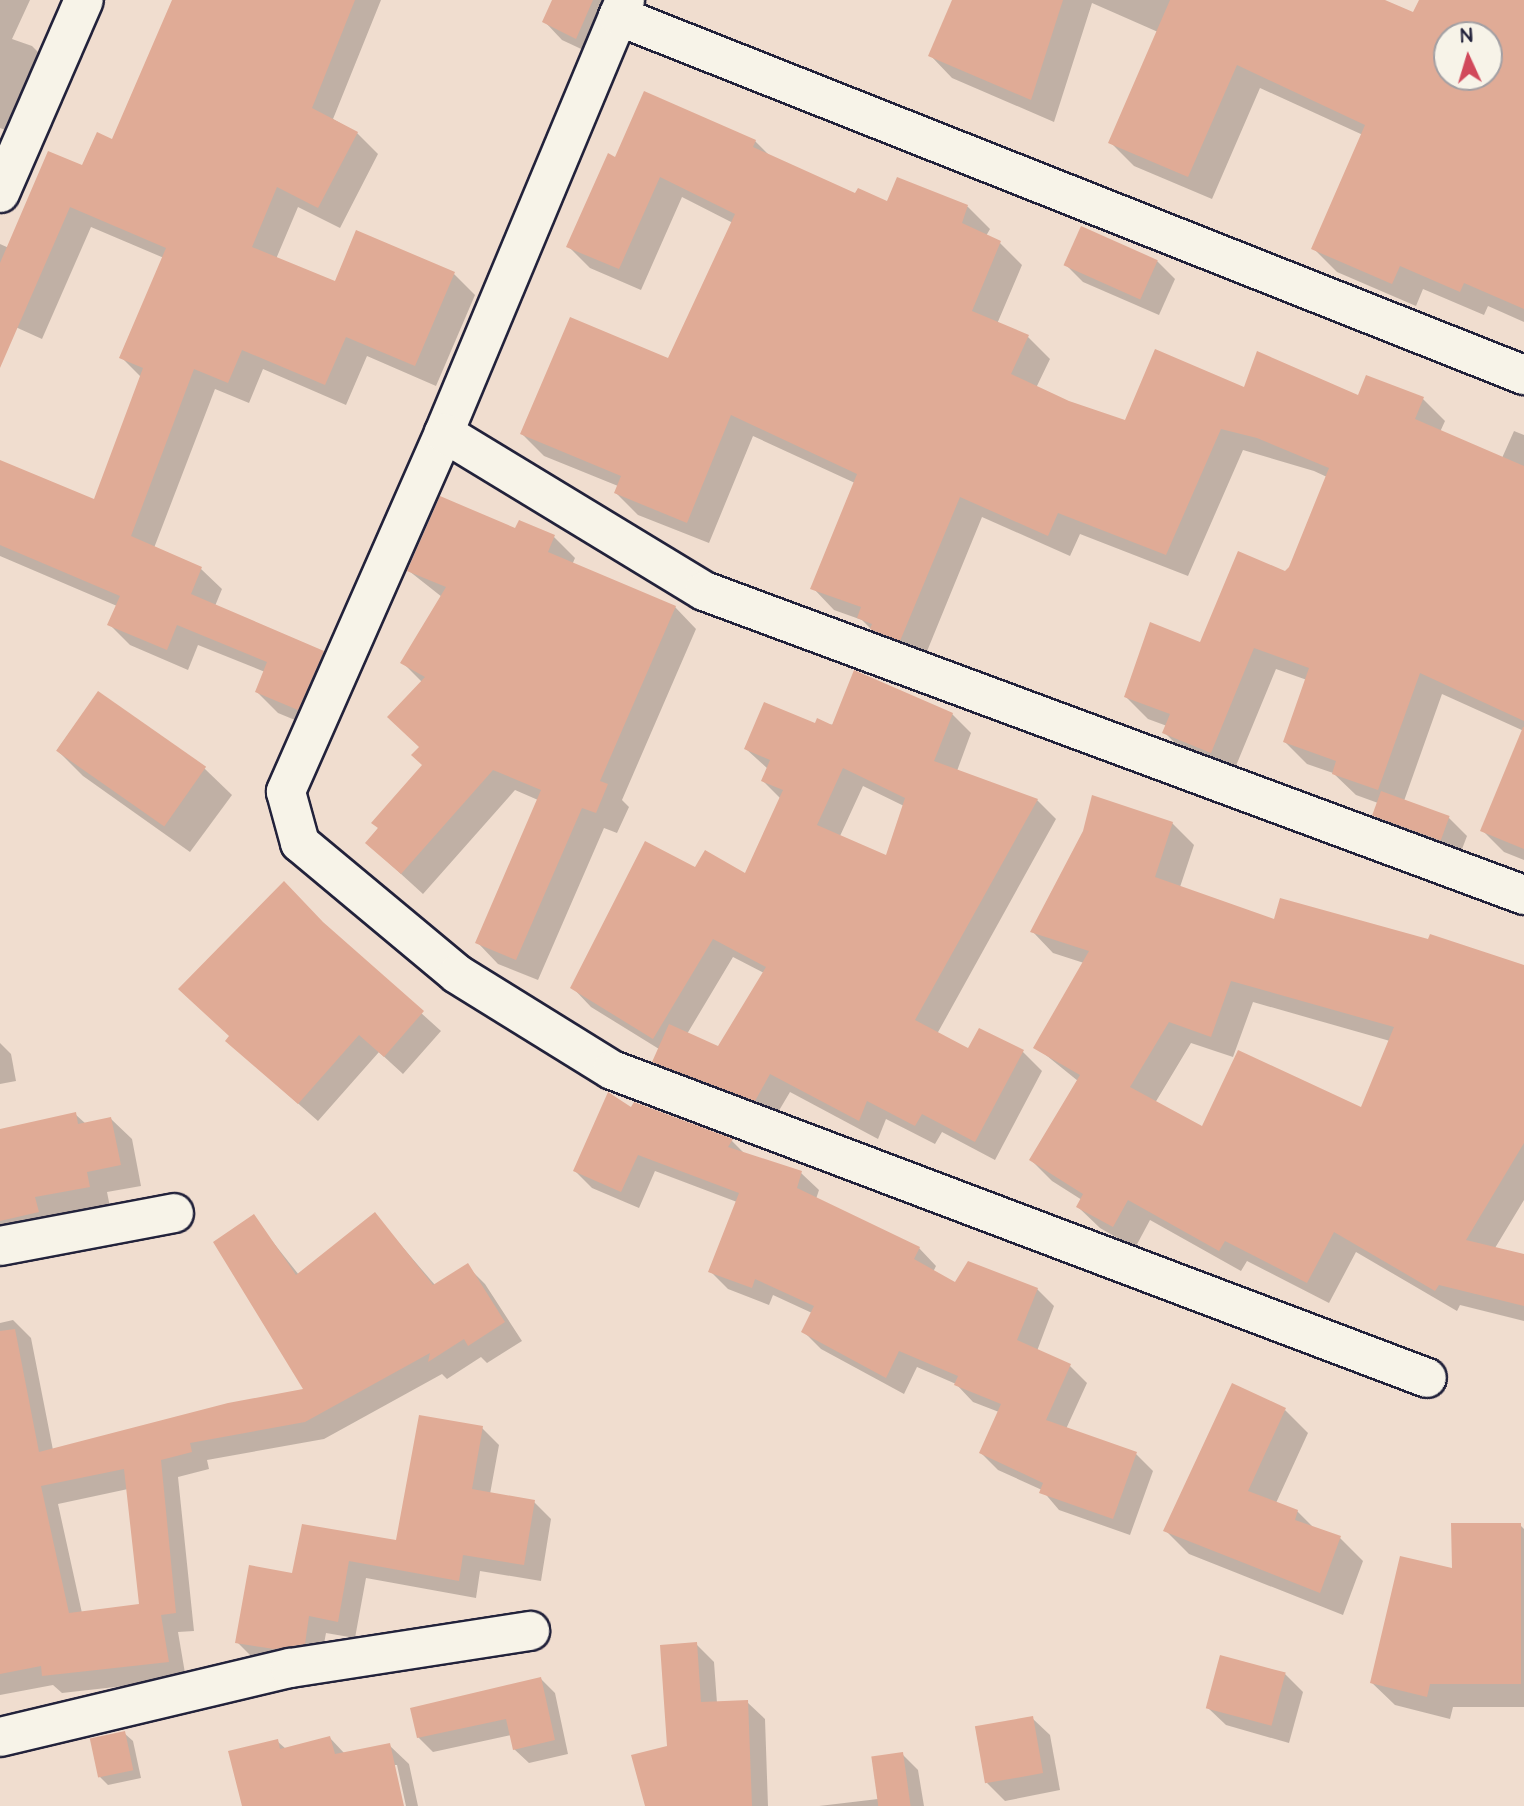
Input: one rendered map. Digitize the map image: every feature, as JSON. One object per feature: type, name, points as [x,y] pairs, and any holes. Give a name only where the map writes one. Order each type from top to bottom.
[{"type":"street","points":[[0,192],[84,0]]},
{"type":"street","points":[[1427,1378],[612,1070],[457,974],[300,843],[286,792],[444,433],[621,8],[1524,375]]},
{"type":"street","points":[[444,433],[704,591],[1524,895]]},
{"type":"street","points":[[0,1246],[174,1213]]},
{"type":"street","points":[[0,1737],[290,1668],[530,1631]]},
{"type":"building","points":[[172,0],[355,0],[312,108],[358,132],[318,208],[277,187],[252,247],[335,281],[356,230],[455,272],[415,366],[346,337],[325,385],[242,350],[228,383],[194,369],[131,536],[202,567],[191,594],[324,651],[298,710],[255,692],[267,662],[177,625],[167,650],[107,625],[120,596],[0,545],[0,460],[94,499],[143,368],[119,358],[166,248],[70,207],[0,368],[0,263],[48,151],[82,165],[97,132],[112,139]]},
{"type":"building","points":[[552,0],[593,0],[576,39],[542,22]]},
{"type":"building","points":[[952,0],[1063,0],[1031,100],[928,56]]},
{"type":"building","points":[[1170,0],[1385,0],[1413,12],[1419,0],[1524,0],[1524,309],[1464,283],[1460,292],[1400,266],[1392,284],[1311,249],[1365,125],[1237,65],[1188,177],[1108,143]]},
{"type":"building","points":[[644,91],[756,140],[753,147],[855,193],[858,188],[887,201],[897,177],[968,205],[962,223],[1001,241],[972,311],[1029,335],[1011,374],[1069,401],[1125,420],[1155,349],[1244,387],[1257,351],[1358,395],[1366,375],[1424,397],[1415,419],[1524,466],[1524,721],[1420,673],[1378,790],[1332,774],[1336,761],[1283,742],[1309,668],[1254,648],[1211,753],[1162,733],[1170,714],[1124,697],[1150,622],[1200,642],[1238,551],[1285,571],[1289,567],[1329,468],[1257,438],[1221,429],[1166,555],[1058,513],[1048,536],[960,497],[900,641],[870,629],[872,624],[857,618],[861,607],[810,589],[857,474],[731,415],[687,523],[614,493],[621,476],[520,434],[570,317],[668,358],[735,214],[660,177],[619,269],[566,247],[608,153],[615,157]]},
{"type":"building","points":[[1081,226],[1158,260],[1140,299],[1064,265]]},
{"type":"building","points":[[440,496],[515,528],[519,520],[555,535],[548,552],[676,606],[600,781],[608,784],[596,813],[582,808],[516,960],[475,943],[541,790],[493,770],[401,874],[365,843],[378,828],[371,823],[422,765],[411,755],[419,747],[387,717],[425,677],[400,663],[446,587],[407,571]]},
{"type":"building","points":[[854,670],[953,713],[934,761],[1038,799],[915,1020],[968,1048],[979,1028],[1024,1050],[975,1142],[922,1114],[915,1126],[867,1101],[859,1121],[770,1074],[755,1101],[652,1062],[669,1024],[718,1046],[766,967],[713,939],[653,1039],[570,988],[645,841],[695,867],[705,850],[745,873],[783,790],[761,781],[770,760],[744,749],[764,702],[815,723],[817,718],[832,725]],"holes":[[[843,768],[905,798],[886,855],[817,825]]]},
{"type":"building","points":[[98,691],[206,767],[164,827],[56,751]]},
{"type":"building","points":[[1524,727],[1524,849],[1480,831]]},
{"type":"building","points":[[1381,791],[1450,816],[1441,840],[1372,815]]},
{"type":"building","points":[[1092,795],[1173,822],[1155,877],[1274,919],[1280,898],[1428,939],[1430,934],[1524,965],[1524,1143],[1466,1240],[1524,1254],[1524,1306],[1439,1285],[1435,1291],[1334,1232],[1307,1283],[1225,1241],[1219,1251],[1128,1200],[1113,1227],[1076,1207],[1083,1194],[1029,1160],[1080,1075],[1033,1048],[1089,951],[1030,932],[1083,831]],"holes":[[[1231,981],[1394,1027],[1361,1107],[1238,1050],[1202,1126],[1130,1087],[1169,1022],[1211,1037]]]},
{"type":"building","points":[[284,881],[323,922],[424,1011],[384,1057],[359,1035],[298,1104],[225,1041],[229,1036],[178,989]]},
{"type":"building","points":[[608,1092],[631,1107],[634,1102],[733,1139],[728,1147],[802,1171],[797,1188],[920,1247],[914,1259],[955,1282],[968,1261],[1038,1288],[1017,1340],[1071,1364],[1046,1420],[1137,1452],[1113,1519],[1039,1493],[1043,1483],[979,1453],[1001,1404],[954,1385],[958,1376],[899,1351],[886,1378],[801,1332],[814,1306],[755,1279],[752,1288],[708,1272],[739,1193],[638,1155],[621,1192],[573,1171]]},
{"type":"building","points":[[76,1112],[78,1124],[111,1117],[121,1165],[87,1172],[90,1187],[35,1197],[39,1212],[0,1221],[0,1129]]},
{"type":"building","points":[[375,1212],[433,1285],[468,1263],[505,1322],[468,1346],[464,1339],[428,1362],[430,1353],[305,1422],[190,1443],[192,1452],[161,1460],[176,1613],[161,1615],[169,1662],[42,1676],[41,1666],[0,1674],[0,1331],[15,1329],[39,1452],[228,1403],[303,1389],[213,1242],[254,1214],[296,1275]],"holes":[[[124,1469],[139,1604],[69,1613],[41,1486]]]},
{"type":"building","points":[[1232,1383],[1286,1408],[1248,1491],[1298,1510],[1295,1520],[1341,1536],[1320,1593],[1163,1531]]},
{"type":"building","points":[[419,1415],[483,1426],[472,1489],[535,1500],[524,1565],[463,1555],[459,1581],[349,1561],[338,1622],[309,1616],[305,1644],[274,1649],[235,1643],[249,1565],[292,1573],[302,1524],[396,1540]]},
{"type":"building","points":[[1451,1523],[1521,1523],[1521,1684],[1430,1684],[1427,1697],[1370,1683],[1400,1556],[1452,1568]]},
{"type":"building","points":[[697,1642],[701,1702],[748,1700],[752,1806],[645,1806],[631,1755],[667,1746],[660,1645]]},
{"type":"building","points":[[1220,1655],[1286,1673],[1271,1726],[1206,1708]]},
{"type":"building","points":[[541,1677],[555,1740],[513,1750],[506,1719],[417,1738],[410,1708]]},
{"type":"building","points":[[1033,1716],[1043,1773],[985,1783],[975,1726]]},
{"type":"building","points":[[125,1731],[133,1770],[98,1778],[90,1738]]},
{"type":"building","points":[[330,1736],[335,1754],[390,1743],[404,1806],[242,1806],[228,1751],[278,1739],[280,1749]]},
{"type":"building","points":[[903,1752],[911,1806],[878,1806],[871,1756]]}]
